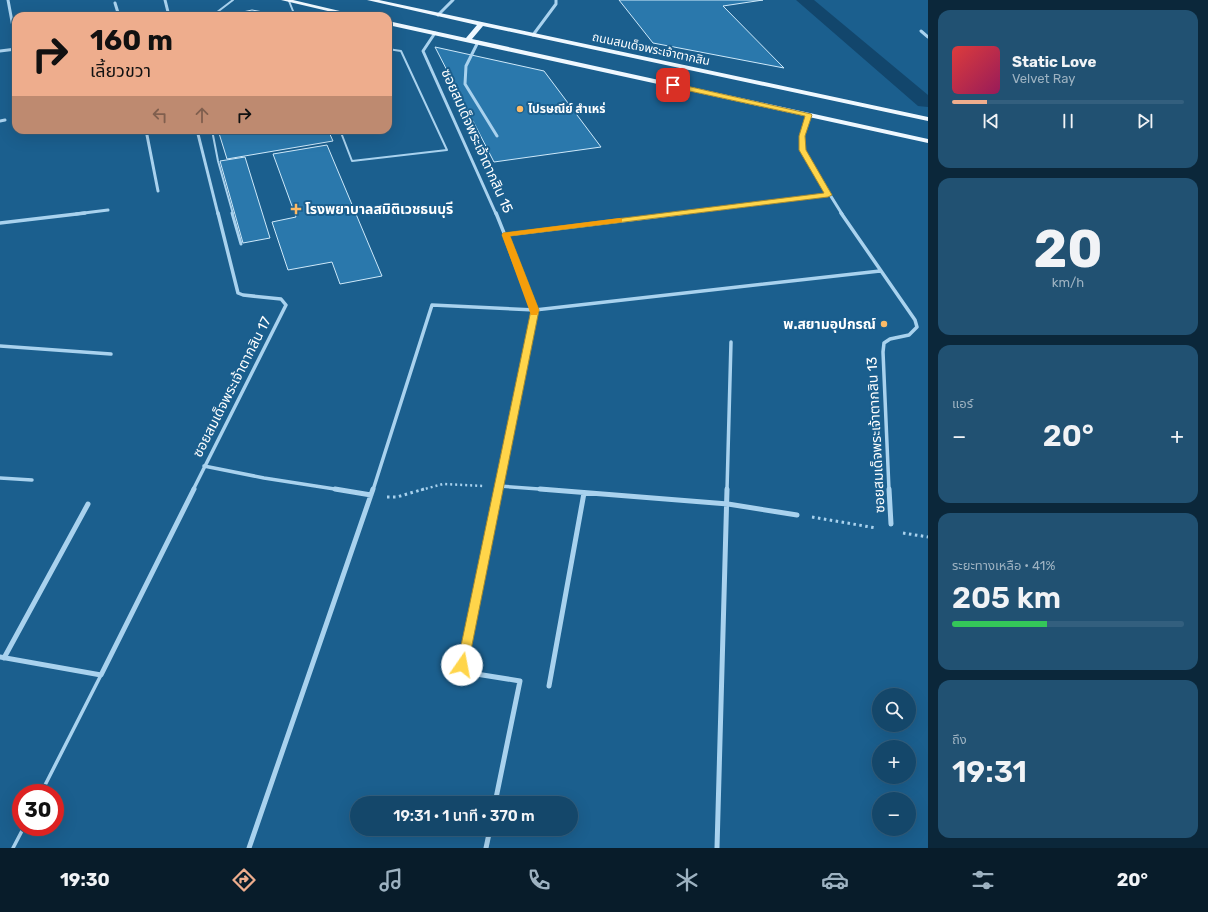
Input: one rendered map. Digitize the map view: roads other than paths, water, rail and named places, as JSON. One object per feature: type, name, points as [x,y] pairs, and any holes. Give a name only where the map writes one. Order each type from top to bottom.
[{"type":"main road","name":"ถนนสมเด็จพระเจ้าตากสิน","points":[[370,0],[417,19],[435,33],[928,141]]},
{"type":"main road","points":[[287,1],[339,12]]},
{"type":"main road","name":"ถนนสมเด็จพระเจ้าตากสิน","points":[[392,22],[438,15],[928,119]]},
{"type":"main road","points":[[468,40],[481,24]]},
{"type":"street","points":[[8,0],[12,22]]},
{"type":"street","points":[[165,0],[168,12]]},
{"type":"street","points":[[438,15],[453,0]]},
{"type":"street","points":[[533,35],[556,4],[556,0]]},
{"type":"street","points":[[115,3],[117,12]]},
{"type":"street","points":[[921,31],[928,37]]},
{"type":"street","name":"ซอยสมเด็จพระเจ้าตากสิน 15","points":[[435,33],[423,51],[506,235],[535,310]]},
{"type":"street","points":[[478,42],[466,66],[465,84],[497,136]]},
{"type":"street","points":[[0,51],[12,50]]},
{"type":"street","name":"ซอยสมเด็จพระเจ้าตากสิน 13","points":[[809,115],[802,136],[802,150],[828,195],[915,320],[917,327],[909,335],[890,339],[884,343],[883,352],[891,524]]},
{"type":"street","points":[[0,121],[5,120]]},
{"type":"street","points":[[147,134],[158,191]]},
{"type":"street","name":"ซอยสมเด็จพระเจ้าตากสิน 17","points":[[100,675],[286,305],[281,299],[243,295],[238,293],[198,134]]},
{"type":"street","points":[[506,235],[828,195]]},
{"type":"street","points":[[0,223],[108,210]]},
{"type":"street","points":[[249,848],[372,495],[432,305],[535,310],[880,271]]},
{"type":"street","points":[[496,796],[520,681],[470,673],[464,670],[462,665],[535,310]]},
{"type":"street","points":[[717,848],[728,504],[731,342]]},
{"type":"street","points":[[0,346],[111,354]]},
{"type":"street","points":[[204,466],[264,478],[372,495]]},
{"type":"street","points":[[0,478],[32,480]]},
{"type":"street","points":[[499,486],[728,504],[797,515]]},
{"type":"street","points":[[549,686],[584,493]]},
{"type":"street","points":[[88,504],[2,658],[100,675]]},
{"type":"street","points":[[486,848],[489,836]]},
{"type":"lane","points":[[217,12],[233,0]]},
{"type":"lane","points":[[287,1],[293,12]]},
{"type":"lane","points":[[342,134],[352,161],[447,150],[400,51],[392,50]]},
{"type":"lane","points":[[213,134],[218,161],[241,244]]},
{"type":"lane","points":[[46,784],[100,675]]},
{"type":"lane","points":[[13,848],[19,836]]},
{"type":"waterway","points":[[804,0],[925,102]]},
{"type":"place","name":"ไปรษณีย์ สำเหร่","points":[[520,109]]},
{"type":"place","name":"โรงพยาบาลสมิติเวชธนบุรี","points":[[296,209]]},
{"type":"place","name":"พ.สยามอุปกรณ์","points":[[884,324]]}]
